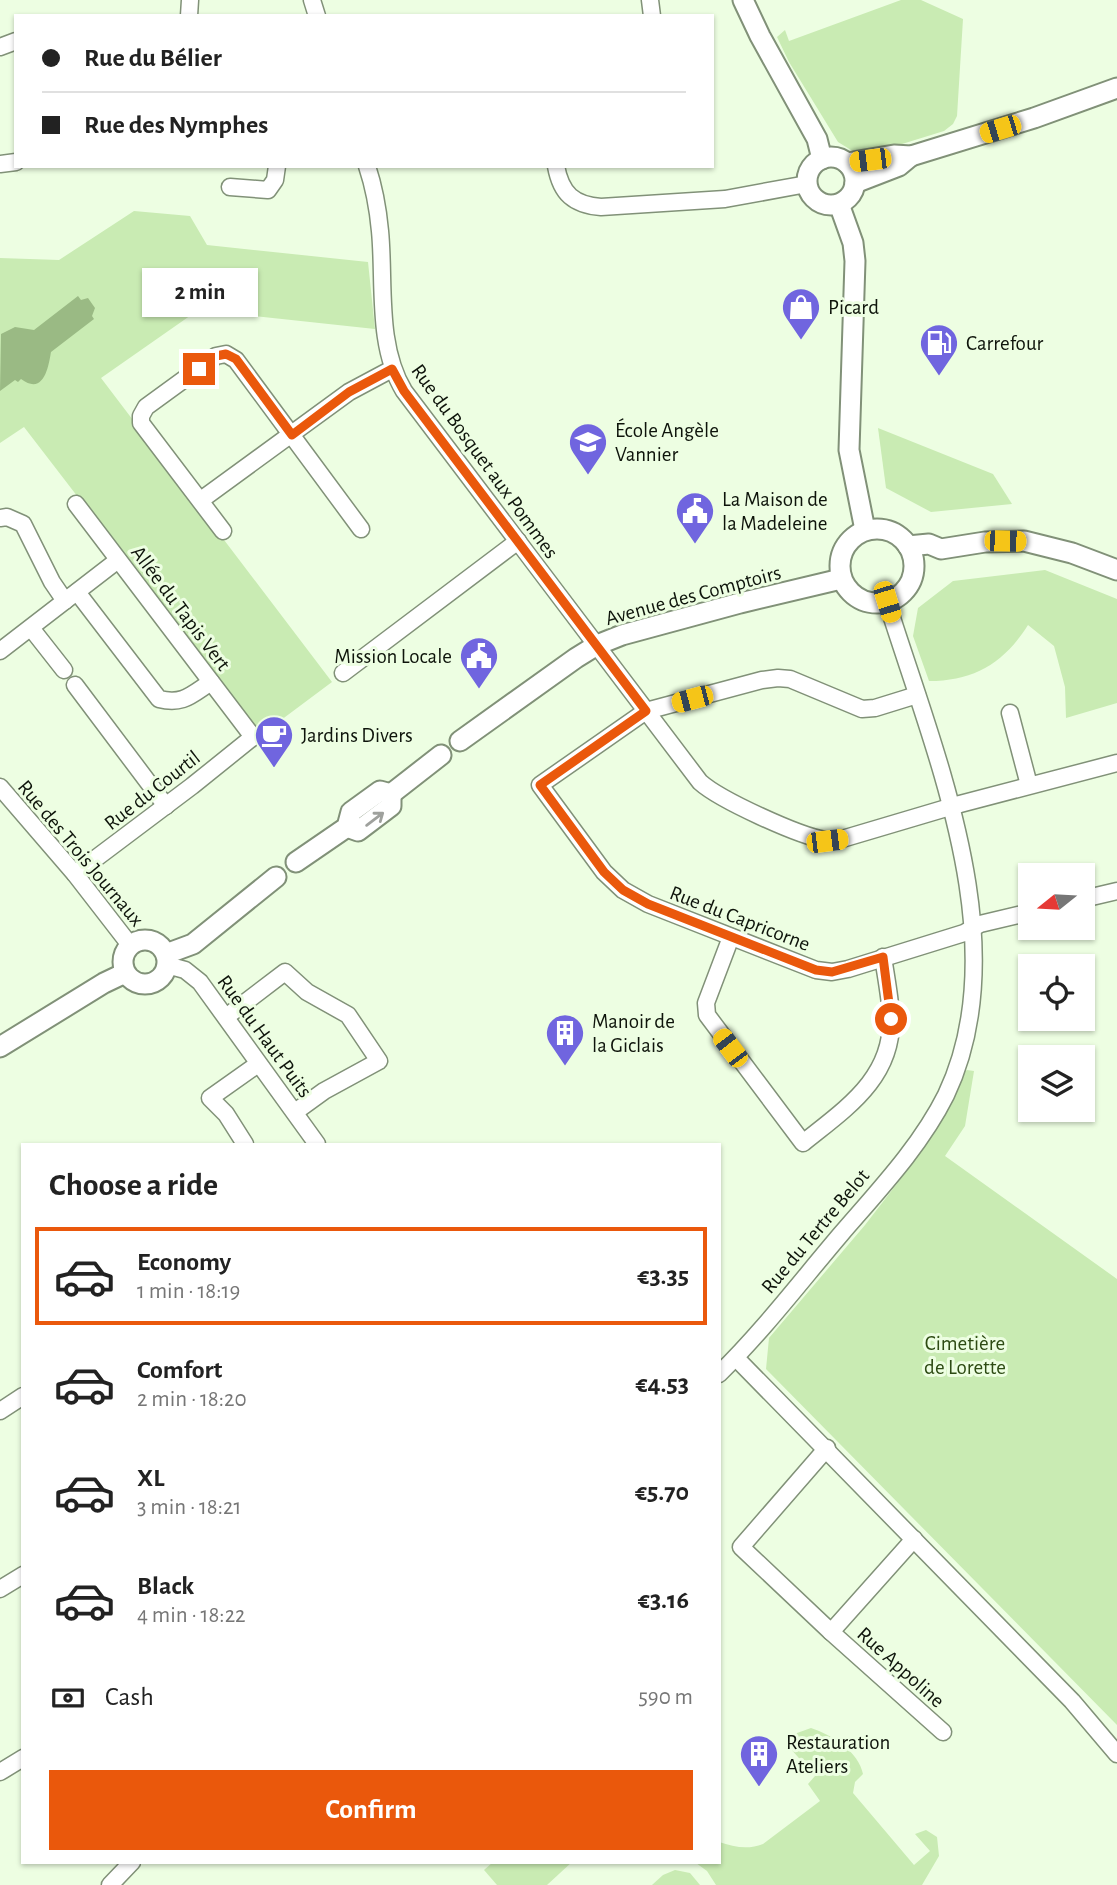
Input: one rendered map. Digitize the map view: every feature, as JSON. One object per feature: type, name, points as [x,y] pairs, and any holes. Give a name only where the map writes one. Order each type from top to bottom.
[{"type":"street","points":[[743,0],[817,139],[822,159]]},
{"type":"street","points":[[847,163],[894,155],[911,156],[1034,118],[1117,88]]},
{"type":"street","points":[[855,183],[899,166],[911,156]]},
{"type":"street","points":[[835,157],[847,163],[854,174],[853,192],[839,204],[822,204],[810,193],[807,184],[810,169],[822,159],[835,157]]},
{"type":"street","points":[[230,187],[268,190],[275,180],[276,168]]},
{"type":"street","name":"Rue du Bosquet aux Pommes","points":[[368,168],[380,230],[392,369],[404,391],[646,711],[711,792],[827,841],[1117,763]]},
{"type":"street","points":[[557,168],[561,184],[575,201],[583,206],[712,201],[807,184]]},
{"type":"street","points":[[839,204],[851,234],[855,261],[849,450],[865,530]]},
{"type":"street","points":[[223,531],[141,423],[141,416],[146,407],[216,356],[226,354],[236,359],[361,529]]},
{"type":"street","points":[[201,500],[349,392],[392,369]]},
{"type":"street","name":"Allée du Tapis Vert","points":[[76,504],[253,737]]},
{"type":"street","points":[[0,518],[7,517],[23,524],[52,582],[71,596],[159,699],[173,703],[183,700],[211,682]]},
{"type":"street","points":[[877,528],[889,531],[900,537],[908,546],[914,572],[905,591],[887,602],[876,604],[855,597],[841,579],[841,555],[846,544],[865,530],[877,528]]},
{"type":"street","points":[[343,673],[518,541]]},
{"type":"street","points":[[908,546],[929,544],[941,549],[985,542],[1024,541],[1072,553],[1117,570]]},
{"type":"street","points":[[914,572],[935,560],[941,549]]},
{"type":"street","points":[[0,652],[118,560]]},
{"type":"street","name":"Avenue des Comptoirs","points":[[460,741],[597,645],[658,625],[841,579]]},
{"type":"street","name":"Rue du Tertre Belot","points":[[721,1372],[736,1358],[908,1154],[947,1093],[972,1010],[975,967],[963,858],[952,806],[887,602]]},
{"type":"street","points":[[30,628],[64,670]]},
{"type":"street","points":[[646,711],[778,678],[790,680],[862,709],[875,708],[917,695]]},
{"type":"street","points":[[75,685],[166,806]]},
{"type":"street","name":"Rue du Capricorne","points":[[646,711],[540,785],[604,872],[623,890],[648,904],[816,970],[832,972],[964,933],[980,924],[1018,915]]},
{"type":"street","points":[[1010,713],[1029,785]]},
{"type":"street","name":"Rue du Courtil","points":[[75,874],[253,737]]},
{"type":"street","points":[[296,862],[346,827],[351,812],[380,791],[391,794],[442,755]]},
{"type":"street","name":"Rue des Trois Journaux","points":[[0,787],[6,807],[75,874],[130,945]]},
{"type":"street","points":[[167,960],[193,944],[276,877]]},
{"type":"street","points":[[1096,896],[1117,891]]},
{"type":"street","points":[[731,937],[706,1003],[707,1015],[803,1143],[861,1096],[877,1074],[886,1050],[891,1019],[883,957]]},
{"type":"street","points":[[151,940],[163,948],[167,960],[161,978],[149,984],[135,982],[125,973],[123,958],[130,945],[137,941],[151,940]]},
{"type":"street","name":"Rue du Haut Puits","points":[[167,960],[200,982],[316,1143]]},
{"type":"street","points":[[226,1017],[285,972],[307,992],[348,1015],[379,1061],[324,1091],[295,1112]]},
{"type":"street","points":[[0,1048],[104,983],[125,973]]},
{"type":"street","points":[[244,1143],[226,1114],[210,1098],[258,1064]]},
{"type":"street","points":[[736,1358],[1072,1701],[1117,1754]]},
{"type":"street","points":[[0,1411],[21,1397]]},
{"type":"street","name":"Rue Appoline","points":[[827,1448],[741,1547],[943,1732]]},
{"type":"street","name":"Rue Appoline","points":[[831,1632],[914,1539]]},
{"type":"street","points":[[0,1589],[21,1576]]},
{"type":"street","points":[[0,1772],[21,1759]]},
{"type":"street","points":[[110,1885],[130,1864]]},
{"type":"green space","points":[[901,0],[921,0],[963,19],[957,116],[953,124],[944,131],[873,153],[859,154],[838,142],[789,62],[777,37],[785,30],[789,41]]},
{"type":"green space","points":[[134,211],[190,216],[207,245],[368,262],[375,329],[206,311],[194,313],[101,378],[332,682],[261,735],[24,427],[0,443],[0,258],[59,260]]},
{"type":"green space","points":[[878,428],[993,474],[1012,504],[931,512],[886,488]]},
{"type":"green space","points":[[1045,570],[1117,599],[1117,703],[1066,718],[1065,687],[1054,646],[1028,625],[1009,650],[986,667],[960,678],[929,681],[913,636],[918,608],[953,581]]},
{"type":"green space","name":"Cimetière de Lorette","points":[[967,1070],[974,1071],[965,1126],[945,1156],[1117,1279],[1117,1725],[766,1369],[769,1338],[865,1225],[916,1159],[954,1099],[962,1073]]},
{"type":"green space","points":[[811,1728],[836,1740],[850,1752],[863,1774],[855,1782],[853,1793],[914,1865],[930,1851],[915,1834],[926,1830],[937,1837],[939,1856],[922,1885],[716,1885],[707,1871],[697,1864],[721,1864],[721,1843],[741,1847],[763,1844],[820,1801],[808,1784],[815,1776],[789,1747],[797,1733]]},
{"type":"green space","points":[[491,1864],[570,1864],[547,1885],[497,1885],[484,1870]]},
{"type":"green space","points":[[675,1870],[690,1873],[700,1885],[652,1885],[663,1875]]},
{"type":"shaded area","points":[[78,296],[81,300],[88,298],[95,308],[92,316],[94,319],[51,352],[41,381],[36,384],[21,379],[18,382],[15,380],[0,391],[1,334],[15,327],[34,330]]},
{"type":"place","name":"Picard","points":[[801,341]]},
{"type":"place","name":"Carrefour","points":[[939,377]]},
{"type":"place","name":"École Angèle Vannier","points":[[588,476]]},
{"type":"place","name":"La Maison de la Madeleine","points":[[695,545]]},
{"type":"place","name":"Mission Locale","points":[[479,690]]},
{"type":"place","name":"Jardins Divers","points":[[274,769]]},
{"type":"place","name":"Manoir de la Giclais","points":[[565,1067]]},
{"type":"place","name":"Restauration Ateliers","points":[[759,1788]]},
{"type":"route","points":[[199,369],[216,356],[226,354],[236,359],[292,435],[349,392],[392,369],[404,391],[646,711],[540,785],[604,872],[623,890],[648,904],[816,970],[832,972],[848,969],[883,957],[891,1019]]}]
